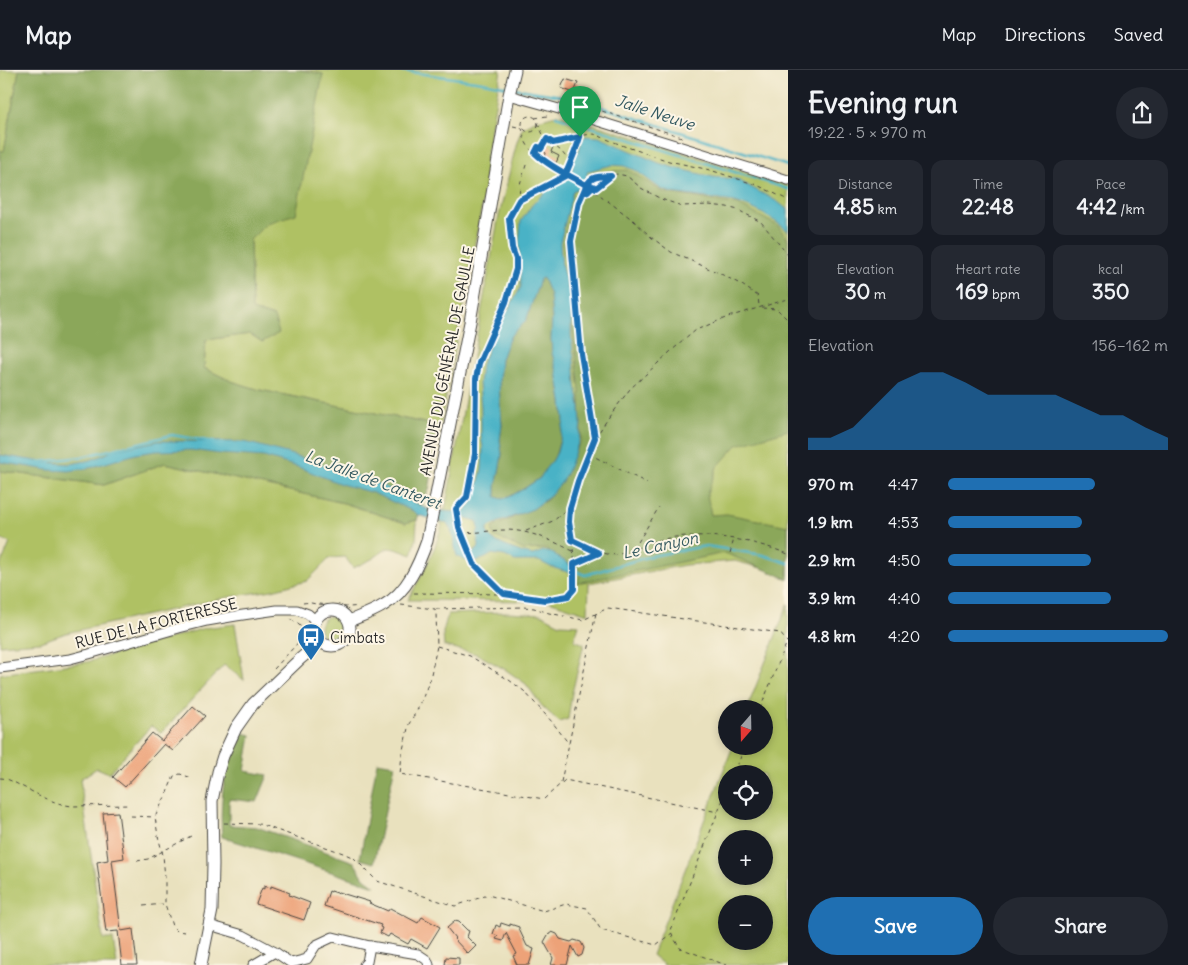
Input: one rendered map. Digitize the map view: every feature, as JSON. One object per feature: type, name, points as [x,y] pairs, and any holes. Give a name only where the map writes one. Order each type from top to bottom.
[{"type":"main road","name":"AVENUE DU GÉNÉRAL DE GAULLE","points":[[349,621],[386,604],[396,595],[413,573],[422,555],[430,528],[470,322],[514,73]]},
{"type":"main road","points":[[336,610],[341,612],[349,621],[350,633],[343,643],[337,646],[325,645],[320,642],[314,632],[316,620],[324,612],[336,610]]},
{"type":"main road","points":[[201,965],[213,893],[212,801],[223,756],[242,718],[265,692],[320,642]]},
{"type":"street","points":[[509,95],[788,180]]},
{"type":"street","name":"RUE DE LA FORTERESSE","points":[[0,668],[70,658],[116,647],[179,628],[236,616],[277,610],[296,610],[308,614],[316,620]]},
{"type":"street","points":[[209,925],[243,935],[291,963],[307,959],[316,945],[333,937],[370,946],[418,954],[427,960],[429,965]]},
{"type":"street","points":[[364,965],[367,962],[370,946]]},
{"type":"street","points":[[254,965],[275,952]]},
{"type":"street","points":[[275,952],[282,965]]},
{"type":"path","points":[[571,162],[553,143],[544,137],[537,120],[528,116],[523,119],[522,128],[525,141],[541,159],[591,188],[671,252],[742,285],[758,296],[760,308]]},
{"type":"path","points":[[522,128],[527,132],[533,132],[537,128],[538,123]]},
{"type":"path","points":[[553,143],[594,134],[669,161],[710,170],[757,185],[788,200]]},
{"type":"path","points":[[519,200],[565,176],[576,152],[580,137]]},
{"type":"path","points":[[535,153],[538,147],[541,149],[547,139]]},
{"type":"path","points":[[504,594],[474,564],[459,527],[456,509],[467,497],[475,454],[476,379],[479,363],[506,302],[516,269],[509,218],[519,200],[520,184],[527,162]]},
{"type":"path","points":[[595,438],[581,354],[571,241],[579,202],[589,181],[594,177],[617,174],[627,176],[641,188],[661,199],[682,206],[709,205],[738,210],[761,222],[788,255]]},
{"type":"path","points":[[583,193],[593,186],[596,188],[611,176]]},
{"type":"path","points":[[412,592],[504,594],[545,600],[568,596],[574,589],[575,575],[569,522],[570,508],[578,481],[595,438],[611,414],[630,389],[670,350],[696,330],[728,317],[788,299]]},
{"type":"path","points":[[760,308],[777,309],[788,322]]},
{"type":"path","points":[[588,453],[647,483]]},
{"type":"path","points":[[633,550],[659,507]]},
{"type":"path","points":[[525,531],[553,521],[570,508]]},
{"type":"path","points":[[461,532],[525,531],[573,551]]},
{"type":"path","points":[[572,540],[599,553],[612,555],[633,550],[657,540],[678,536],[734,539],[788,554]]},
{"type":"path","points":[[730,553],[734,539]]},
{"type":"path","points":[[574,564],[599,553]]},
{"type":"path","points":[[314,604],[350,608],[358,606]]},
{"type":"path","points":[[396,604],[435,609],[523,607],[583,620],[608,608],[780,633],[787,642],[764,700]]},
{"type":"path","points":[[435,609],[437,646],[430,679],[420,705],[409,724],[402,754],[400,774],[544,798],[565,780],[718,812],[671,930],[680,948],[726,965]]},
{"type":"path","points":[[561,783],[596,613]]},
{"type":"path","points":[[273,672],[276,666],[305,635],[300,625]]},
{"type":"path","points":[[437,646],[470,656],[509,680],[553,723],[569,745]]},
{"type":"path","points":[[185,932],[177,931],[172,926],[165,904],[162,851],[155,817],[174,776],[180,774],[192,778]]},
{"type":"path","points":[[0,778],[9,780],[63,805],[130,805]]},
{"type":"path","points":[[131,816],[155,817]]},
{"type":"path","points":[[213,823],[239,822],[259,824],[354,858],[377,881],[455,906],[488,895],[544,912],[566,904],[587,908],[601,930],[656,945],[672,932]]},
{"type":"path","points":[[137,861],[148,860],[191,836]]},
{"type":"path","points":[[143,906],[165,904]]},
{"type":"green space","points":[[0,70],[19,70],[4,152],[0,151]]},
{"type":"green space","points":[[19,70],[300,70],[323,74],[296,214],[267,223],[250,240],[252,310],[274,317],[279,333],[262,342],[250,334],[206,340],[204,368],[231,381],[260,390],[440,426],[429,490],[423,500],[417,520],[405,523],[344,503],[165,463],[104,485],[0,471],[0,151],[4,151]]},
{"type":"green space","points":[[300,70],[501,70],[486,157],[485,190],[440,426],[260,390],[231,381],[204,368],[206,340],[250,334],[274,317],[252,310],[250,240],[267,223],[323,74]]},
{"type":"green space","points":[[560,114],[788,185],[788,576],[735,561],[685,565],[589,583],[588,614],[546,600],[408,600],[427,565],[442,525],[440,522],[442,510],[445,510],[498,220],[516,145],[522,128],[537,120]]},
{"type":"green space","points":[[628,170],[663,192],[739,205],[778,226],[788,239],[788,430],[737,445],[717,467],[707,494],[711,515],[727,514],[788,526],[788,579],[725,553],[577,583],[581,571],[545,549],[524,550],[494,536],[492,528],[547,500],[581,441],[580,392],[563,243],[576,194],[592,172]]},
{"type":"green space","points":[[543,278],[550,295],[552,353],[557,371],[564,420],[555,457],[540,478],[509,497],[502,499],[496,497],[502,454],[499,379],[501,359],[511,335],[527,318],[540,279]]},
{"type":"green space","points":[[165,463],[344,503],[405,523],[417,520],[416,540],[412,555],[388,548],[372,559],[353,568],[345,557],[330,558],[307,581],[66,633],[40,642],[0,645],[0,566],[10,543],[0,539],[0,471],[104,485]]},
{"type":"green space","points":[[788,604],[788,965],[664,965],[652,955],[718,785],[718,820],[773,820],[773,765],[726,765],[730,755],[773,755],[773,700],[751,700]]},
{"type":"green space","points":[[506,612],[541,614],[560,624],[579,625],[574,640],[584,644],[572,693],[568,719],[559,722],[542,706],[526,684],[506,670],[477,654],[444,646],[443,632],[448,614]]},
{"type":"green space","points":[[332,616],[341,619],[344,628],[341,637],[332,640],[323,637],[320,628],[323,619]]},
{"type":"green space","points":[[235,624],[244,680],[224,665],[161,733],[151,726],[109,773],[97,768],[80,779],[103,939],[113,939],[117,965],[0,965],[0,674],[87,662],[205,628]]},
{"type":"green space","points":[[243,733],[251,735],[245,771],[268,775],[257,802],[229,799],[229,825],[257,827],[354,862],[364,878],[375,886],[222,837],[223,787],[227,767]]},
{"type":"green space","points":[[377,762],[395,765],[374,863],[360,859]]},
{"type":"water","points":[[585,136],[599,137],[672,167],[713,177],[736,179],[778,202],[788,210],[788,231],[749,207],[735,202],[672,193],[661,189],[635,170],[624,166],[612,165],[588,171],[584,183],[573,191],[560,243],[562,267],[571,307],[571,335],[581,423],[579,441],[567,472],[550,496],[533,509],[499,522],[489,527],[487,531],[493,540],[523,553],[533,555],[543,551],[552,553],[575,568],[577,575],[539,561],[515,561],[505,556],[492,554],[479,560],[461,559],[457,556],[452,534],[446,523],[418,515],[373,493],[264,457],[191,450],[156,451],[136,454],[89,468],[69,471],[48,470],[0,462],[0,455],[43,462],[71,464],[91,460],[113,450],[158,441],[243,442],[356,475],[386,487],[429,510],[464,511],[471,504],[475,496],[482,469],[483,448],[479,383],[481,364],[497,329],[521,287],[519,242],[521,221],[532,205],[546,191],[569,178],[573,160]],"holes":[[[543,278],[550,295],[552,353],[557,371],[564,420],[557,452],[540,478],[509,497],[502,499],[496,497],[502,454],[499,379],[501,359],[511,335],[527,318],[540,279]],[[462,517],[477,521],[479,528],[477,534],[478,549],[469,555],[462,549],[457,523]]]},
{"type":"building","points":[[565,79],[578,83],[574,93],[561,88]]},
{"type":"building","points":[[546,143],[553,147],[551,152],[559,156],[556,163],[545,157],[546,153],[542,150]]},
{"type":"building","points":[[193,706],[205,716],[173,751],[164,744],[125,787],[113,777],[152,733],[162,741]]},
{"type":"building","points":[[118,812],[124,858],[112,860],[121,931],[133,929],[137,965],[122,965],[118,931],[106,932],[97,862],[108,860],[103,813]]},
{"type":"building","points":[[264,886],[271,888],[271,886],[290,893],[289,895],[310,903],[304,920],[256,904]]},
{"type":"building","points":[[329,891],[370,902],[388,911],[390,908],[418,923],[422,917],[440,927],[427,948],[411,939],[408,944],[390,934],[388,937],[380,933],[381,925],[324,906]]},
{"type":"building","points":[[455,921],[459,922],[469,931],[467,937],[476,946],[468,954],[447,928]]},
{"type":"building","points":[[501,923],[519,927],[527,946],[534,949],[529,965],[517,965],[513,956],[517,954],[506,933],[503,941],[496,939],[498,936],[493,934],[496,925],[500,927]]},
{"type":"building","points":[[552,932],[557,934],[560,939],[581,942],[584,948],[582,955],[578,957],[572,946],[567,965],[551,965],[553,958],[544,942]]},
{"type":"building","points":[[446,957],[459,958],[459,965],[445,965]]},
{"type":"waterway","name":"Jalle Neuve","points":[[395,70],[508,87]]},
{"type":"waterway","name":"Jalle Neuve","points":[[513,88],[573,98],[788,166]]},
{"type":"waterway","points":[[556,116],[788,189]]},
{"type":"waterway","name":"La Jalle de Canteret","points":[[39,462],[81,457],[172,435],[214,442]]},
{"type":"waterway","name":"Le Canyon","points":[[573,570],[585,575],[651,556],[706,546],[763,555],[788,563]]},
{"type":"place","name":"Cimbats","points":[[311,661]]},
{"type":"route","points":[[580,137],[553,143],[547,139],[541,149],[538,147],[535,153],[557,170],[588,186],[591,188],[583,193],[584,189],[589,181],[594,177],[611,176],[596,188],[593,186],[591,188],[588,191],[583,193],[579,202],[571,241],[581,354],[595,438],[578,481],[570,508],[569,522],[572,540],[599,553],[574,564],[574,589],[568,596],[545,600],[504,594],[474,564],[459,527],[456,509],[467,497],[475,454],[476,379],[479,363],[506,302],[516,269],[509,218],[519,200],[565,176],[571,162],[576,152],[580,137]]}]
